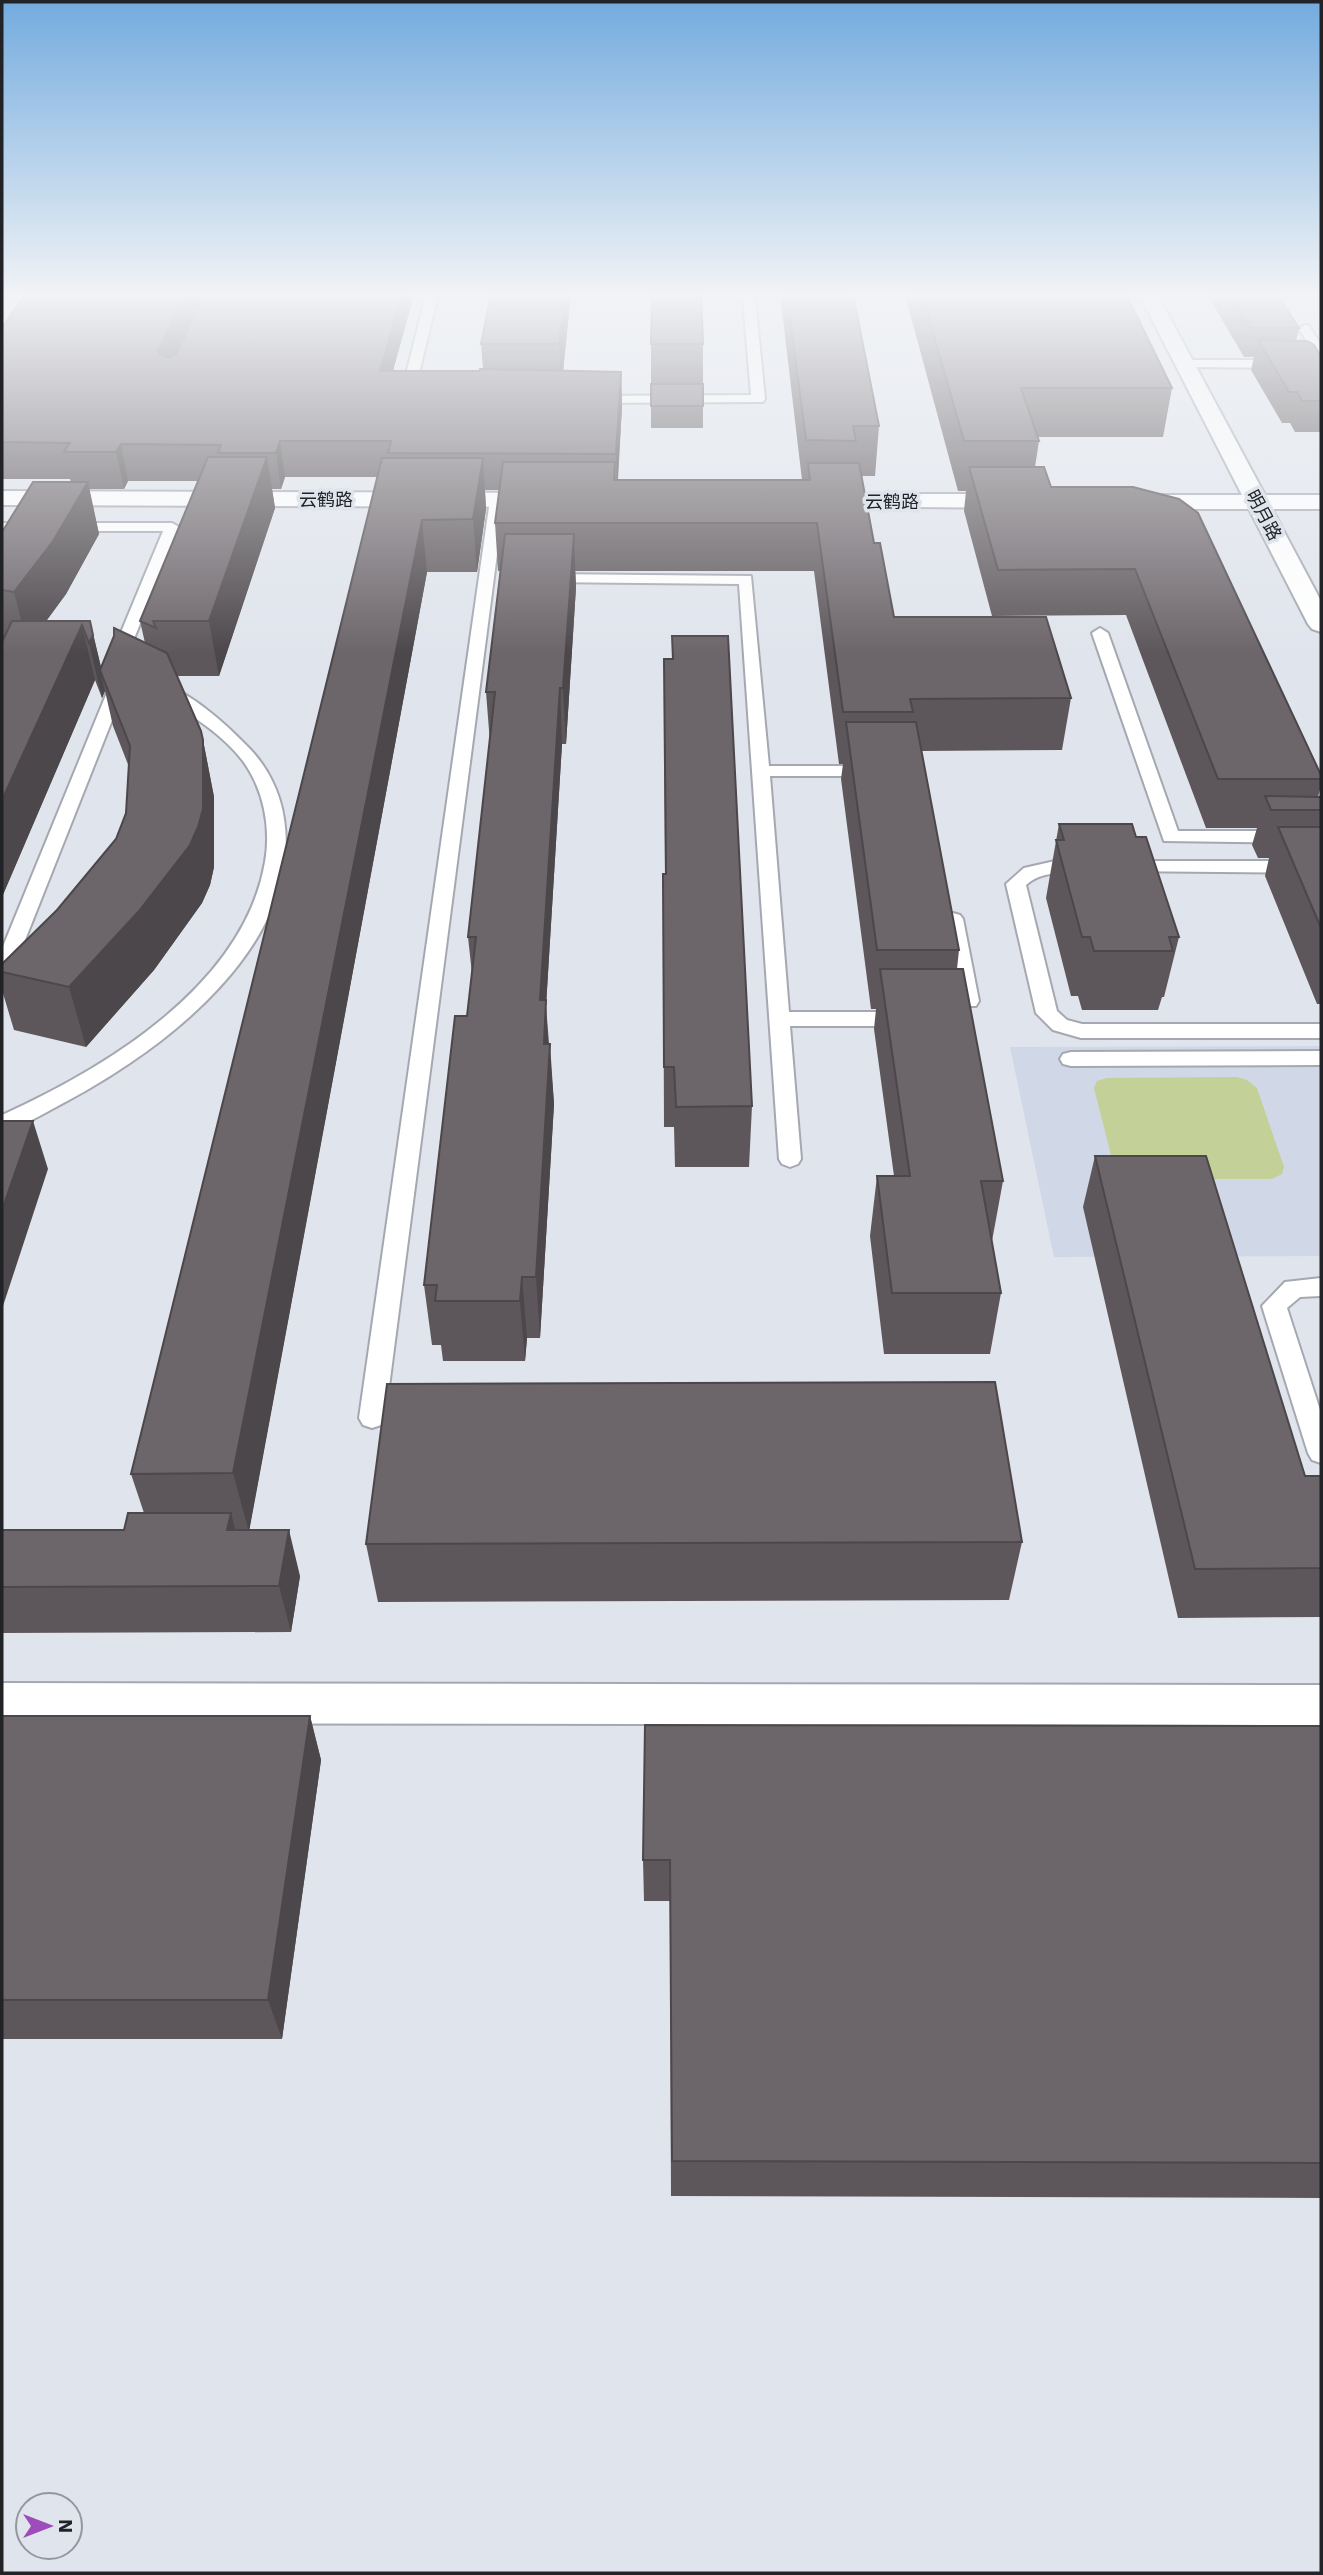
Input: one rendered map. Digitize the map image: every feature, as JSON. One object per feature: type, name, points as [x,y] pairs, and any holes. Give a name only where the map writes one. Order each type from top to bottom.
[{"type":"street","name":"明月路","points":[[1212,414],[1321,624]]},
{"type":"street","name":"云鹤路","points":[[2,498],[566,500]]},
{"type":"street","name":"云鹤路","points":[[788,501],[1036,502]]},
{"type":"street","points":[[1105,502],[1321,502]]},
{"type":"street","points":[[2,1703],[1321,1705]]},
{"type":"lane","points":[[372,1418],[494,579],[497,500]]},
{"type":"lane","points":[[2,527],[172,527],[107,669],[116,690],[2,974]]},
{"type":"lane","points":[[528,579],[746,579],[790,1159]]},
{"type":"lane","points":[[1100,633],[1171,838],[1321,837]]},
{"type":"lane","points":[[2,1124],[90,1079],[138,1048],[179,1015],[213,982],[240,948],[260,915],[272,883],[279,852],[278,822],[268,786],[242,746],[220,724],[193,706],[163,690],[107,669]]},
{"type":"lane","points":[[760,771],[897,771]]},
{"type":"lane","points":[[1321,867],[1041,867],[1027,872],[1016,884],[1047,1013],[1059,1025],[1081,1031],[1321,1031]]},
{"type":"lane","points":[[950,901],[972,1019],[959,1019]]},
{"type":"lane","points":[[779,1019],[931,1019]]},
{"type":"lane","points":[[1072,1059],[1321,1058]]},
{"type":"lane","points":[[1321,1287],[1294,1288],[1274,1306],[1321,1453]]},
{"type":"shaded area","points":[[1321,1046],[1321,1256],[1054,1257],[1010,1047]]},
{"type":"green space","points":[[1237,1077],[1247,1080],[1257,1088],[1284,1167],[1282,1174],[1272,1179],[1133,1179],[1114,1167],[1094,1088],[1097,1081],[1107,1078]]},
{"type":"building","points":[[2,414],[618,414],[616,454],[388,453],[391,441],[280,441],[276,453],[218,453],[221,445],[121,444],[116,452],[64,452],[70,443],[2,442]]},
{"type":"building","points":[[803,414],[877,414],[879,426],[853,426],[856,441],[806,440]]},
{"type":"building","points":[[956,414],[1030,414],[1039,441],[964,441]]},
{"type":"building","points":[[208,457],[267,457],[209,621],[153,621],[156,628],[140,621]]},
{"type":"building","points":[[382,458],[483,458],[473,519],[422,520],[233,1473],[131,1474]]},
{"type":"building","points":[[503,462],[615,462],[614,480],[810,480],[808,463],[859,463],[874,543],[880,543],[894,617],[1046,617],[1071,698],[910,699],[913,712],[843,712],[817,523],[495,523]]},
{"type":"building","points":[[969,467],[1044,467],[1051,487],[1133,487],[1179,499],[1198,513],[1321,779],[1218,779],[1135,569],[998,570]]},
{"type":"building","points":[[33,482],[88,482],[53,541],[14,592],[2,590],[2,532]]},
{"type":"building","points":[[505,534],[574,534],[563,688],[560,688],[540,1000],[546,1000],[544,1044],[550,1044],[536,1277],[522,1277],[520,1301],[435,1301],[437,1285],[424,1285],[455,1016],[467,1016],[476,937],[468,937],[495,692],[486,692]]},
{"type":"building","points":[[12,621],[90,621],[93,635],[89,643],[82,625],[2,800],[2,642]]},
{"type":"building","points":[[114,628],[167,653],[201,731],[203,809],[190,845],[139,911],[69,987],[2,972],[2,964],[57,910],[116,839],[126,813],[130,746],[100,670],[114,636]]},
{"type":"building","points":[[672,636],[728,636],[752,1106],[676,1107],[674,1067],[664,1067],[664,659],[673,659]]},
{"type":"building","points":[[846,722],[916,722],[959,950],[877,950]]},
{"type":"building","points":[[1265,796],[1321,797],[1321,810],[1271,810]]},
{"type":"building","points":[[1059,824],[1132,824],[1136,837],[1146,837],[1179,937],[1169,937],[1173,951],[1094,951],[1090,937],[1082,937],[1056,840],[1064,840]]},
{"type":"building","points":[[1278,827],[1321,827],[1321,928]]},
{"type":"building","points":[[880,969],[963,969],[1003,1181],[981,1181],[1001,1293],[892,1293],[877,1176],[910,1176]]},
{"type":"building","points":[[2,1121],[33,1121],[2,1210]]},
{"type":"building","points":[[1095,1156],[1206,1156],[1305,1476],[1321,1476],[1321,1568],[1195,1569]]},
{"type":"building","points":[[995,1382],[1022,1542],[366,1544],[387,1384]]},
{"type":"building","points":[[128,1513],[231,1513],[227,1530],[289,1530],[279,1586],[2,1587],[2,1530],[124,1530]]},
{"type":"building","points":[[2,1716],[310,1716],[268,2000],[2,2000]]},
{"type":"building","points":[[645,1725],[1321,1726],[1321,2163],[672,2161],[670,1860],[643,1860]]}]
